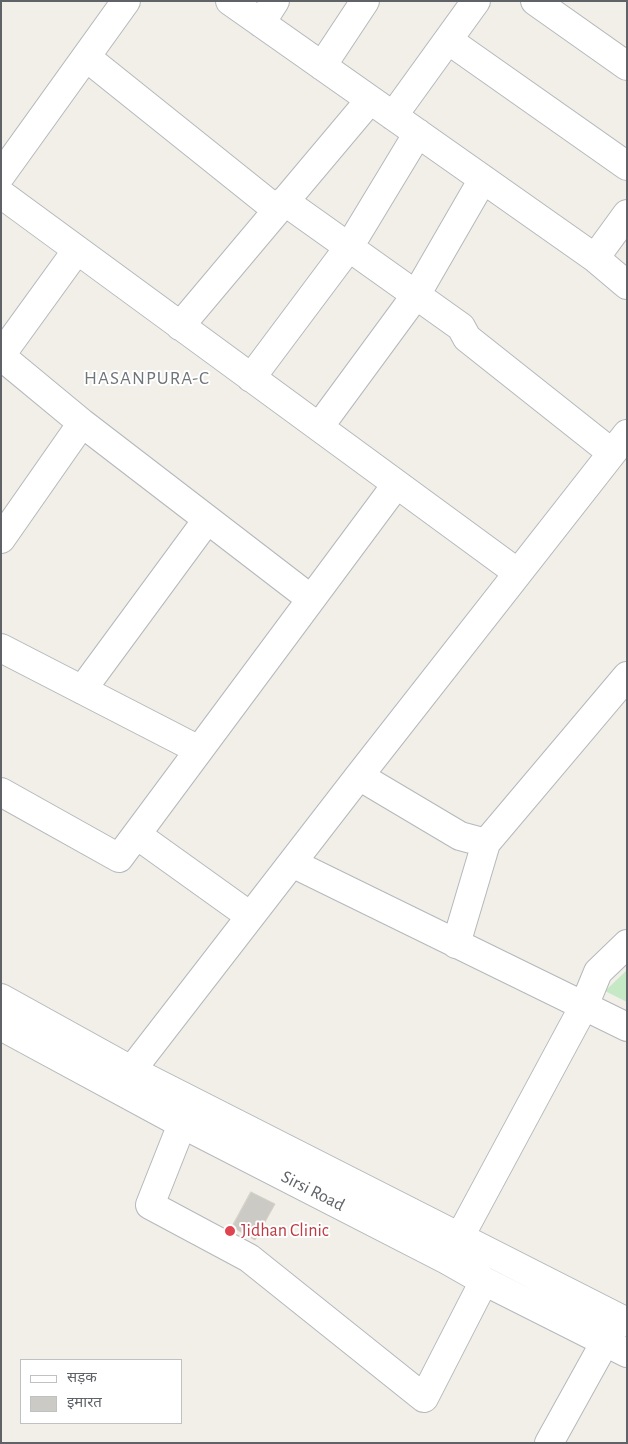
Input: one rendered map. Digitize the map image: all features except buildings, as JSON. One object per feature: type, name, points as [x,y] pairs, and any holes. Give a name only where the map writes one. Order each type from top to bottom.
[{"type":"street","points":[[1,175],[126,1]]},
{"type":"street","points":[[230,1],[268,12],[322,66],[595,258],[627,285]]},
{"type":"street","points":[[322,66],[365,1]]},
{"type":"street","points":[[393,116],[476,1]]},
{"type":"street","points":[[536,1],[627,66]]},
{"type":"street","points":[[448,40],[627,166]]},
{"type":"street","points":[[86,57],[280,205],[349,247],[461,327],[467,338],[619,443],[124,1080]]},
{"type":"street","points":[[180,326],[370,100]]},
{"type":"street","points":[[251,378],[349,247],[418,133]]},
{"type":"street","points":[[319,428],[416,295],[483,179]]},
{"type":"street","points":[[1,194],[518,573]]},
{"type":"street","points":[[595,258],[627,214]]},
{"type":"street","points":[[77,250],[1,355],[82,423],[311,599]]},
{"type":"street","points":[[1,539],[82,423]]},
{"type":"street","points":[[1,792],[120,858],[396,485]]},
{"type":"street","points":[[82,690],[207,520]]},
{"type":"street","points":[[1,648],[200,750]]},
{"type":"street","points":[[456,944],[486,843],[627,676]]},
{"type":"street","points":[[359,776],[460,836],[486,843]]},
{"type":"street","points":[[137,835],[250,916]]},
{"type":"street","points":[[292,863],[627,1027]]},
{"type":"street","points":[[453,1249],[584,1006],[598,972],[627,944]]},
{"type":"street","name":"Sirsi Road","points":[[1,998],[124,1080],[182,1124],[453,1249],[627,1322]]},
{"type":"street","name":"Sirsi Road","points":[[1,1026],[124,1080],[453,1249],[484,1281],[616,1348]]},
{"type":"street","points":[[182,1124],[150,1205],[249,1258],[424,1398],[484,1281]]},
{"type":"street","points":[[549,1443],[616,1348]]},
{"type":"green space","points":[[627,970],[627,1002],[605,991]]},
{"type":"place","name":"Jidhan Clinic","points":[[230,1231]]},
{"type":"district","name":"HASANPURA-C","points":[[147,378]]}]
